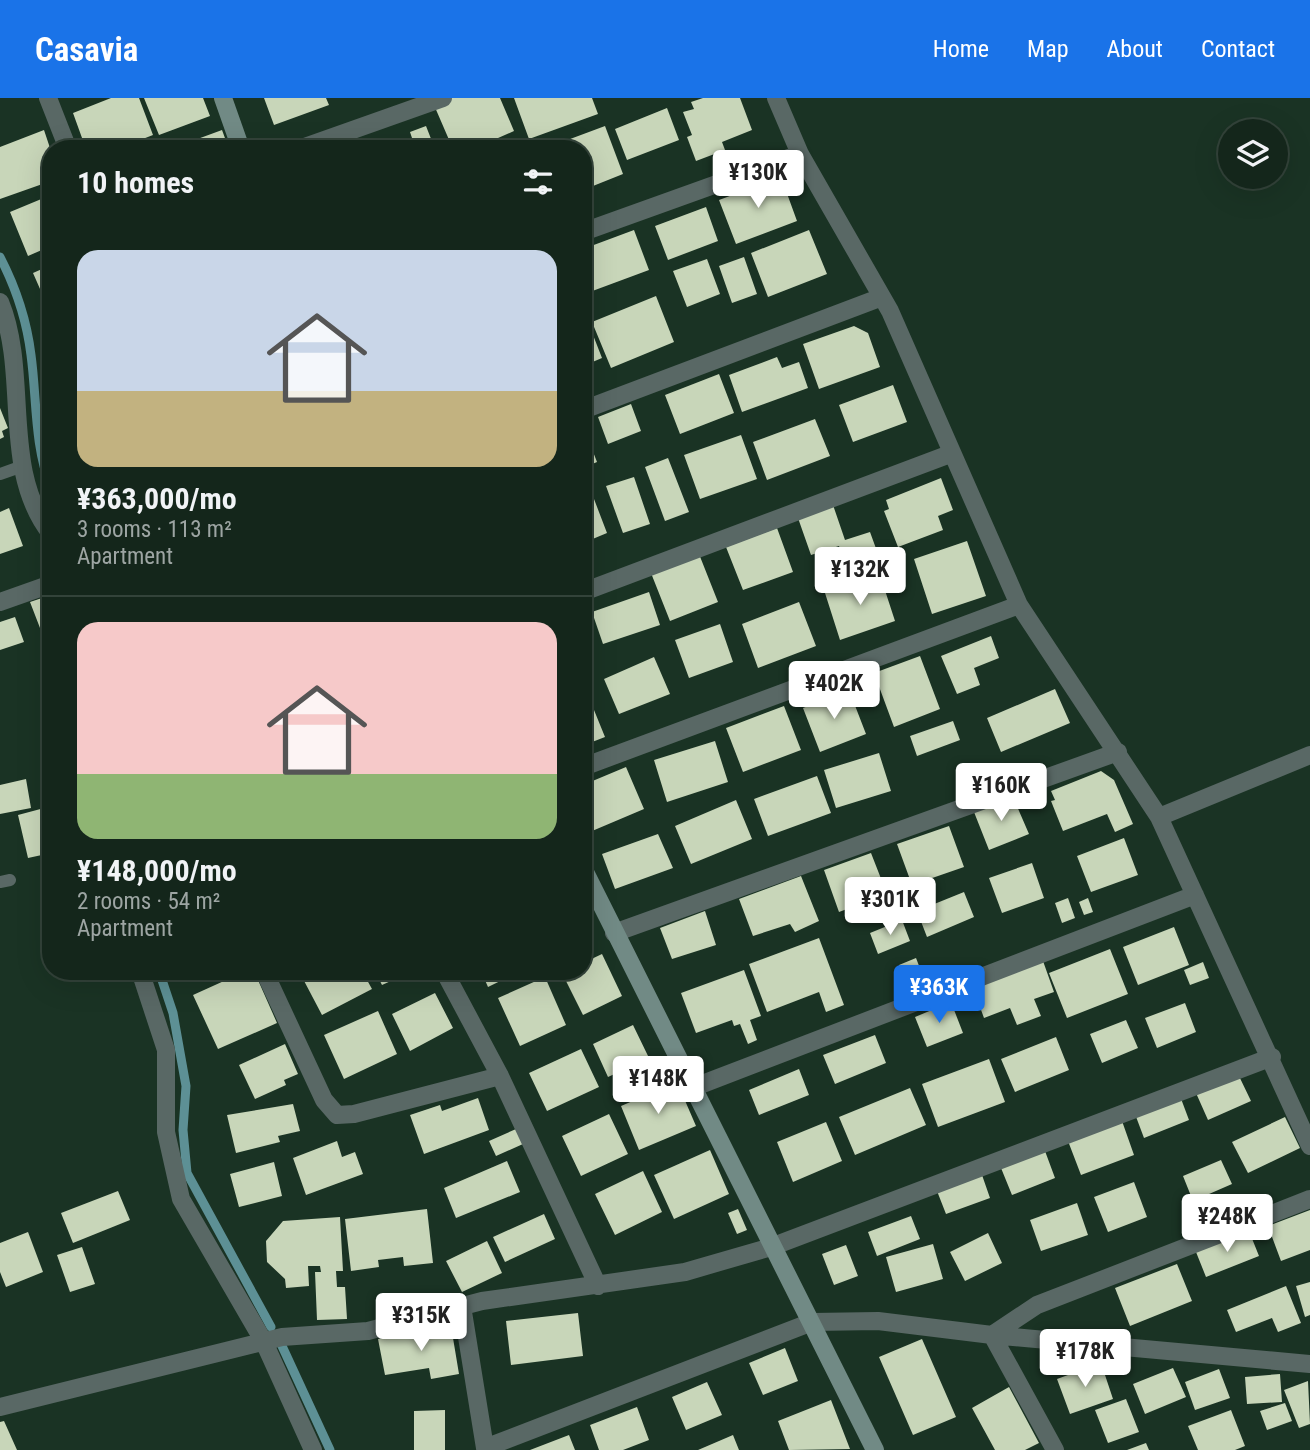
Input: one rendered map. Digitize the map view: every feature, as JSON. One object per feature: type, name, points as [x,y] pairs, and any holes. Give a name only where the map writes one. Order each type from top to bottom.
[{"type":"street","points":[[48,98],[64,140]]},
{"type":"street","points":[[223,98],[238,140]]},
{"type":"street","points":[[324,140],[443,98]]},
{"type":"street","points":[[776,98],[800,154],[882,297],[1019,605],[1118,752],[1158,817],[1272,1057],[1310,1146]]},
{"type":"street","points":[[592,229],[800,154]]},
{"type":"street","points":[[592,407],[882,297]]},
{"type":"street","points":[[0,302],[8,321],[17,398],[20,467],[42,515]]},
{"type":"street","points":[[592,589],[950,454]]},
{"type":"street","points":[[0,601],[42,587]]},
{"type":"street","points":[[592,764],[1019,605]]},
{"type":"street","points":[[614,933],[1118,752]]},
{"type":"street","points":[[1158,817],[1310,755]]},
{"type":"street","points":[[592,891],[875,1450]]},
{"type":"street","points":[[692,1088],[1195,895]]},
{"type":"street","points":[[143,980],[166,1051],[166,1132],[181,1199],[264,1342],[313,1450]]},
{"type":"street","points":[[268,980],[324,1100],[337,1115],[354,1114],[500,1076]]},
{"type":"street","points":[[449,980],[500,1076],[598,1286]]},
{"type":"street","points":[[0,1407],[264,1342],[300,1335],[368,1331],[482,1301],[685,1272],[771,1247],[1272,1057]]},
{"type":"street","points":[[992,1335],[1037,1305],[1310,1199]]},
{"type":"street","points":[[462,1306],[485,1449],[812,1322],[878,1321],[992,1335],[1310,1364]]},
{"type":"street","points":[[992,1335],[1055,1450]]},
{"type":"lane","points":[[0,474],[20,467]]},
{"type":"building","points":[[111,98],[139,98],[153,135],[140,140],[83,140],[73,113]]},
{"type":"building","points":[[144,98],[203,98],[210,116],[159,135]]},
{"type":"building","points":[[264,98],[326,98],[329,105],[274,125]]},
{"type":"building","points":[[449,98],[500,98],[514,131],[494,140],[449,140],[434,105]]},
{"type":"building","points":[[514,98],[592,98],[598,114],[529,139]]},
{"type":"building","points":[[703,98],[740,98],[752,130],[722,142],[725,150],[696,161],[687,137],[692,135],[683,112],[694,109],[691,102]]},
{"type":"building","points":[[667,108],[679,140],[627,160],[615,129]]},
{"type":"building","points":[[426,126],[431,140],[413,140],[410,132]]},
{"type":"building","points":[[605,126],[623,174],[592,186],[592,140],[567,140]]},
{"type":"building","points":[[44,130],[47,140],[42,140],[42,184],[0,199],[0,147]]},
{"type":"building","points":[[222,130],[226,140],[195,140]]},
{"type":"building","points":[[781,177],[797,221],[736,244],[719,200]]},
{"type":"building","points":[[42,199],[42,250],[28,256],[10,212]]},
{"type":"building","points":[[706,207],[718,241],[668,260],[655,226]]},
{"type":"building","points":[[634,230],[649,270],[592,291],[592,246]]},
{"type":"building","points":[[809,230],[827,274],[768,297],[751,253]]},
{"type":"building","points":[[744,257],[757,294],[732,303],[719,266]]},
{"type":"building","points":[[707,259],[720,294],[687,307],[673,271]]},
{"type":"building","points":[[42,269],[42,294],[33,273]]},
{"type":"building","points":[[656,296],[674,342],[611,368],[592,322]]},
{"type":"building","points":[[854,326],[868,333],[880,367],[819,389],[803,344]]},
{"type":"building","points":[[592,332],[602,358],[592,362]]},
{"type":"building","points":[[777,357],[782,368],[799,362],[808,388],[742,412],[729,375]]},
{"type":"building","points":[[719,374],[734,413],[680,434],[665,395]]},
{"type":"building","points":[[893,385],[907,422],[853,442],[839,405]]},
{"type":"building","points":[[631,404],[641,431],[608,444],[598,417]]},
{"type":"building","points":[[0,408],[8,428],[2,431],[4,437],[0,439]]},
{"type":"building","points":[[815,419],[830,456],[767,480],[753,442]]},
{"type":"building","points":[[741,435],[757,479],[700,499],[684,455]]},
{"type":"building","points":[[592,449],[597,462],[592,464]]},
{"type":"building","points":[[668,458],[689,512],[665,521],[645,467]]},
{"type":"building","points":[[634,477],[650,524],[623,533],[606,486]]},
{"type":"building","points":[[941,478],[953,510],[938,516],[943,530],[898,547],[884,511],[889,509],[886,500]]},
{"type":"building","points":[[594,499],[607,533],[592,539]]},
{"type":"building","points":[[833,505],[845,540],[870,532],[878,554],[846,566],[839,546],[811,555],[798,518]]},
{"type":"building","points":[[9,508],[23,546],[0,554],[0,512]]},
{"type":"building","points":[[777,528],[793,572],[743,590],[726,547]]},
{"type":"building","points":[[967,541],[986,596],[932,614],[914,559]]},
{"type":"building","points":[[699,554],[718,602],[670,621],[651,573]]},
{"type":"building","points":[[880,575],[895,621],[840,640],[825,593]]},
{"type":"building","points":[[649,592],[660,625],[603,644],[592,612]]},
{"type":"building","points":[[42,598],[42,627],[40,628],[30,602]]},
{"type":"building","points":[[799,602],[816,646],[758,668],[742,624]]},
{"type":"building","points":[[15,617],[24,642],[0,650],[0,622]]},
{"type":"building","points":[[720,624],[733,662],[689,678],[675,640]]},
{"type":"building","points":[[991,636],[999,658],[974,668],[980,685],[957,694],[941,656]]},
{"type":"building","points":[[920,656],[940,709],[894,727],[874,673]]},
{"type":"building","points":[[654,657],[670,694],[619,714],[604,679]]},
{"type":"building","points":[[1055,689],[1070,723],[1001,752],[987,718]]},
{"type":"building","points":[[849,690],[866,734],[820,752],[803,708]]},
{"type":"building","points":[[592,705],[605,737],[592,742]]},
{"type":"building","points":[[784,706],[801,750],[743,772],[726,728]]},
{"type":"building","points":[[953,721],[960,740],[917,756],[910,736]]},
{"type":"building","points":[[715,741],[728,782],[667,802],[654,760]]},
{"type":"building","points":[[879,753],[891,791],[836,808],[824,770]]},
{"type":"building","points":[[626,767],[644,809],[592,831],[592,781]]},
{"type":"building","points":[[1101,771],[1114,780],[1133,824],[1115,832],[1107,814],[1063,831],[1051,801],[1055,800],[1051,791]]},
{"type":"building","points":[[817,776],[831,813],[768,836],[754,799]]},
{"type":"building","points":[[26,779],[31,808],[0,814],[0,785]]},
{"type":"building","points":[[1013,797],[1029,834],[989,850],[974,812]]},
{"type":"building","points":[[736,800],[752,839],[691,864],[675,826]]},
{"type":"building","points":[[42,809],[42,855],[28,858],[18,815]]},
{"type":"building","points":[[949,826],[964,867],[912,885],[897,844]]},
{"type":"building","points":[[658,834],[673,868],[615,889],[602,854]]},
{"type":"building","points":[[1124,838],[1138,875],[1091,892],[1077,856]]},
{"type":"building","points":[[871,853],[887,894],[839,912],[824,870]]},
{"type":"building","points":[[1032,863],[1044,898],[1002,913],[989,878]]},
{"type":"building","points":[[801,876],[819,921],[795,932],[790,924],[753,936],[739,899]]},
{"type":"building","points":[[964,892],[974,917],[927,937],[917,911]]},
{"type":"building","points":[[1068,898],[1075,918],[1062,923],[1055,903]]},
{"type":"building","points":[[1088,898],[1093,912],[1084,915],[1079,902]]},
{"type":"building","points":[[705,911],[716,945],[672,959],[660,928]]},
{"type":"building","points":[[902,920],[910,941],[878,954],[870,933]]},
{"type":"building","points":[[1174,927],[1189,965],[1138,985],[1123,947]]},
{"type":"building","points":[[819,938],[844,1005],[826,1012],[819,992],[767,1012],[749,964]]},
{"type":"building","points":[[1110,949],[1128,994],[1067,1018],[1049,973]]},
{"type":"building","points":[[602,954],[622,996],[583,1015],[566,980],[592,980],[592,959]]},
{"type":"building","points":[[916,958],[923,976],[906,982],[899,965]]},
{"type":"building","points":[[1043,961],[1054,992],[1034,999],[1041,1016],[1017,1025],[1010,1008],[984,1018],[973,988]]},
{"type":"building","points":[[1203,962],[1209,978],[1190,985],[1184,970]]},
{"type":"building","points":[[744,970],[761,1016],[750,1020],[757,1040],[748,1044],[740,1024],[734,1026],[732,1020],[696,1033],[681,993]]},
{"type":"building","points":[[226,980],[258,980],[277,1023],[218,1049],[193,995]]},
{"type":"building","points":[[304,980],[367,980],[372,989],[322,1015]]},
{"type":"building","points":[[380,980],[393,980],[382,985]]},
{"type":"building","points":[[485,980],[502,980],[488,987]]},
{"type":"building","points":[[538,980],[546,980],[566,1025],[520,1046],[498,998]]},
{"type":"building","points":[[435,993],[453,1028],[410,1051],[392,1014]]},
{"type":"building","points":[[951,1002],[963,1033],[927,1047],[915,1017]]},
{"type":"building","points":[[1185,1003],[1196,1032],[1157,1048],[1145,1018]]},
{"type":"building","points":[[378,1011],[397,1054],[344,1079],[324,1035]]},
{"type":"building","points":[[1126,1020],[1138,1048],[1102,1063],[1090,1034]]},
{"type":"building","points":[[633,1025],[649,1058],[608,1077],[593,1044]]},
{"type":"building","points":[[875,1035],[886,1063],[835,1084],[823,1055]]},
{"type":"building","points":[[1056,1037],[1069,1070],[1015,1092],[1001,1059]]},
{"type":"building","points":[[285,1044],[298,1074],[284,1080],[286,1085],[255,1099],[239,1065]]},
{"type":"building","points":[[581,1049],[599,1087],[547,1111],[529,1073]]},
{"type":"building","points":[[989,1059],[1005,1102],[938,1127],[922,1084]]},
{"type":"building","points":[[664,1067],[668,1076],[651,1083],[647,1073]]},
{"type":"building","points":[[799,1069],[809,1095],[759,1115],[749,1090]]},
{"type":"building","points":[[1238,1074],[1251,1101],[1208,1120],[1196,1093]]},
{"type":"building","points":[[677,1082],[696,1126],[639,1150],[621,1106]]},
{"type":"building","points":[[910,1088],[926,1125],[855,1155],[839,1117]]},
{"type":"building","points":[[1180,1096],[1189,1120],[1144,1138],[1135,1114]]},
{"type":"building","points":[[478,1098],[489,1130],[424,1154],[410,1115],[440,1105],[442,1111]]},
{"type":"building","points":[[293,1104],[300,1131],[278,1136],[280,1142],[236,1153],[227,1115]]},
{"type":"building","points":[[609,1114],[628,1154],[581,1176],[562,1136]]},
{"type":"building","points":[[1285,1117],[1300,1148],[1248,1173],[1232,1142]]},
{"type":"building","points":[[1122,1121],[1134,1155],[1081,1175],[1068,1141]]},
{"type":"building","points":[[826,1122],[842,1161],[793,1182],[777,1142]]},
{"type":"building","points":[[516,1129],[523,1144],[496,1156],[489,1141]]},
{"type":"building","points":[[337,1141],[342,1157],[355,1152],[363,1174],[306,1195],[293,1158]]},
{"type":"building","points":[[710,1150],[729,1194],[674,1219],[654,1175]]},
{"type":"building","points":[[1045,1151],[1055,1178],[1012,1195],[1001,1168]]},
{"type":"building","points":[[1221,1160],[1232,1184],[1193,1201],[1183,1176]]},
{"type":"building","points":[[507,1161],[520,1192],[456,1218],[444,1188]]},
{"type":"building","points":[[274,1162],[282,1196],[239,1207],[230,1174]]},
{"type":"building","points":[[643,1171],[662,1212],[615,1235],[595,1194]]},
{"type":"building","points":[[982,1175],[990,1198],[946,1214],[937,1191]]},
{"type":"building","points":[[1134,1182],[1147,1217],[1108,1232],[1094,1197]]},
{"type":"building","points":[[118,1191],[130,1220],[73,1243],[61,1213]]},
{"type":"building","points":[[1077,1203],[1088,1235],[1041,1251],[1030,1220]]},
{"type":"building","points":[[427,1209],[433,1263],[404,1266],[403,1257],[378,1260],[379,1267],[351,1271],[345,1219]]},
{"type":"building","points":[[738,1209],[747,1230],[737,1234],[728,1213]]},
{"type":"building","points":[[1310,1210],[1310,1250],[1281,1261],[1268,1226]]},
{"type":"building","points":[[544,1214],[555,1239],[505,1262],[493,1237]]},
{"type":"building","points":[[911,1216],[920,1239],[877,1256],[868,1232]]},
{"type":"building","points":[[340,1217],[343,1271],[336,1271],[337,1287],[345,1287],[347,1319],[317,1320],[315,1272],[321,1272],[320,1266],[308,1266],[309,1286],[286,1288],[285,1279],[267,1262],[266,1241],[283,1221]]},
{"type":"building","points":[[1249,1231],[1259,1256],[1206,1277],[1196,1252]]},
{"type":"building","points":[[28,1232],[43,1272],[6,1287],[0,1272],[0,1243]]},
{"type":"building","points":[[988,1233],[1002,1263],[965,1281],[950,1252]]},
{"type":"building","points":[[487,1241],[502,1273],[462,1292],[446,1261]]},
{"type":"building","points":[[933,1244],[943,1279],[896,1292],[886,1257]]},
{"type":"building","points":[[846,1245],[858,1276],[834,1285],[822,1254]]},
{"type":"building","points":[[82,1247],[95,1284],[70,1292],[57,1255]]},
{"type":"building","points":[[1177,1264],[1192,1301],[1130,1326],[1115,1288]]},
{"type":"building","points":[[1310,1282],[1310,1315],[1305,1317],[1296,1286]]},
{"type":"building","points":[[1286,1286],[1301,1323],[1278,1332],[1272,1318],[1236,1332],[1227,1310]]},
{"type":"building","points":[[578,1313],[583,1356],[511,1365],[506,1321]]},
{"type":"building","points":[[451,1326],[459,1374],[431,1379],[429,1368],[385,1375],[378,1339]]},
{"type":"building","points":[[922,1339],[956,1417],[913,1435],[879,1357]]},
{"type":"building","points":[[785,1348],[798,1381],[763,1395],[749,1363]]},
{"type":"building","points":[[1101,1363],[1113,1399],[1070,1414],[1057,1379]]},
{"type":"building","points":[[1173,1368],[1186,1397],[1145,1414],[1133,1384]]},
{"type":"building","points":[[1219,1369],[1230,1398],[1195,1410],[1185,1382]]},
{"type":"building","points":[[1280,1374],[1282,1402],[1247,1404],[1245,1377]]},
{"type":"building","points":[[1308,1381],[1310,1424],[1299,1428],[1284,1390]]},
{"type":"building","points":[[707,1382],[722,1415],[686,1430],[672,1397]]},
{"type":"building","points":[[1009,1387],[1039,1443],[1025,1450],[995,1450],[972,1408]]},
{"type":"building","points":[[1126,1399],[1139,1432],[1108,1443],[1095,1410]]},
{"type":"building","points":[[831,1400],[850,1449],[789,1450],[778,1421]]},
{"type":"building","points":[[1285,1403],[1292,1421],[1267,1430],[1260,1411]]},
{"type":"building","points":[[637,1407],[649,1440],[623,1450],[599,1450],[590,1425]]},
{"type":"building","points":[[445,1410],[445,1450],[414,1450],[414,1411]]},
{"type":"building","points":[[1231,1410],[1245,1446],[1235,1450],[1198,1450],[1188,1426]]},
{"type":"building","points":[[4,1421],[17,1450],[0,1450],[0,1422]]},
{"type":"building","points":[[569,1435],[575,1450],[530,1450]]},
{"type":"building","points":[[733,1435],[739,1450],[698,1450]]},
{"type":"building","points":[[1146,1443],[1149,1450],[1127,1450]]},
{"type":"waterway","points":[[0,257],[11,280],[27,330],[42,455]]},
{"type":"waterway","points":[[162,980],[173,1013],[186,1086],[183,1130],[187,1173],[271,1327]]},
{"type":"waterway","points":[[282,1346],[330,1450]]}]
